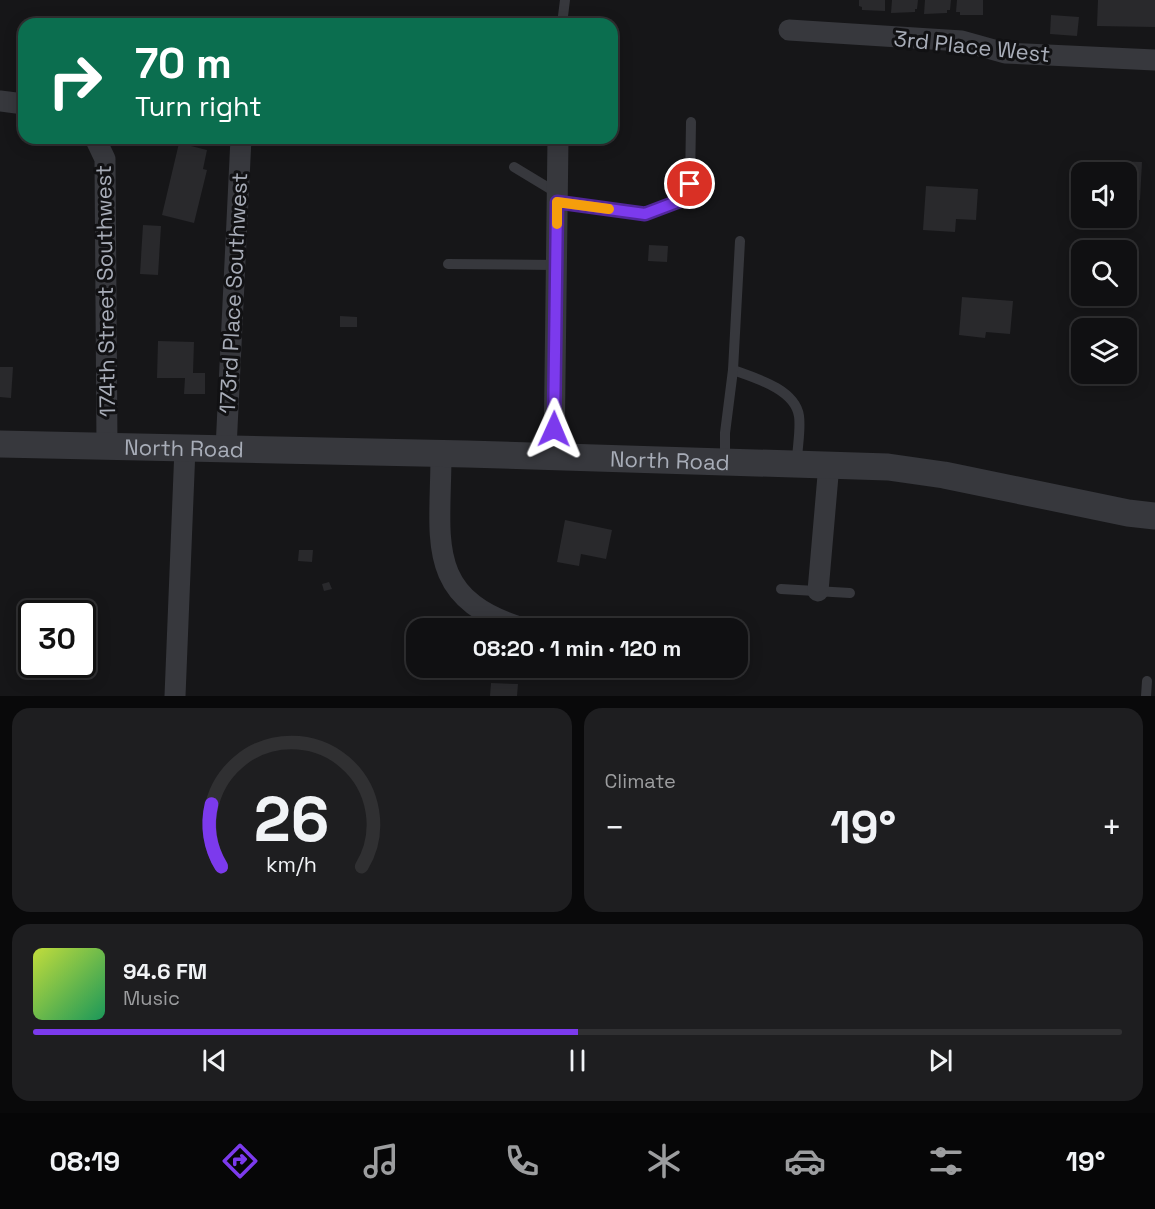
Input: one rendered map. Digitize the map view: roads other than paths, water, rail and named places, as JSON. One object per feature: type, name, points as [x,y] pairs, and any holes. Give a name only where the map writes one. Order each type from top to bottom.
[{"type":"street","name":"3rd Place West","points":[[789,30],[962,41],[1005,53],[1155,60]]},
{"type":"street","points":[[0,101],[18,103]]},
{"type":"street","name":"174th Street Southwest","points":[[98,144],[105,159],[107,446]]},
{"type":"street","name":"173rd Place Southwest","points":[[226,449],[241,144]]},
{"type":"street","points":[[554,457],[558,144]]},
{"type":"street","name":"North Road","points":[[0,444],[828,464],[919,470],[1128,513],[1155,516]]},
{"type":"street","points":[[175,696],[185,448]]},
{"type":"street","points":[[441,453],[441,546],[455,586],[462,596],[476,609],[493,618]]},
{"type":"street","points":[[818,591],[828,464]]},
{"type":"lane","points":[[563,18],[565,0]]},
{"type":"lane","points":[[514,167],[557,197],[645,214],[682,200],[690,184],[691,122]]},
{"type":"lane","points":[[725,461],[725,433],[733,370],[740,241]]},
{"type":"lane","points":[[448,264],[556,265]]},
{"type":"lane","points":[[733,370],[786,393],[799,414],[797,463]]},
{"type":"lane","points":[[781,589],[850,593]]},
{"type":"lane","points":[[1146,681],[1146,696]]}]
